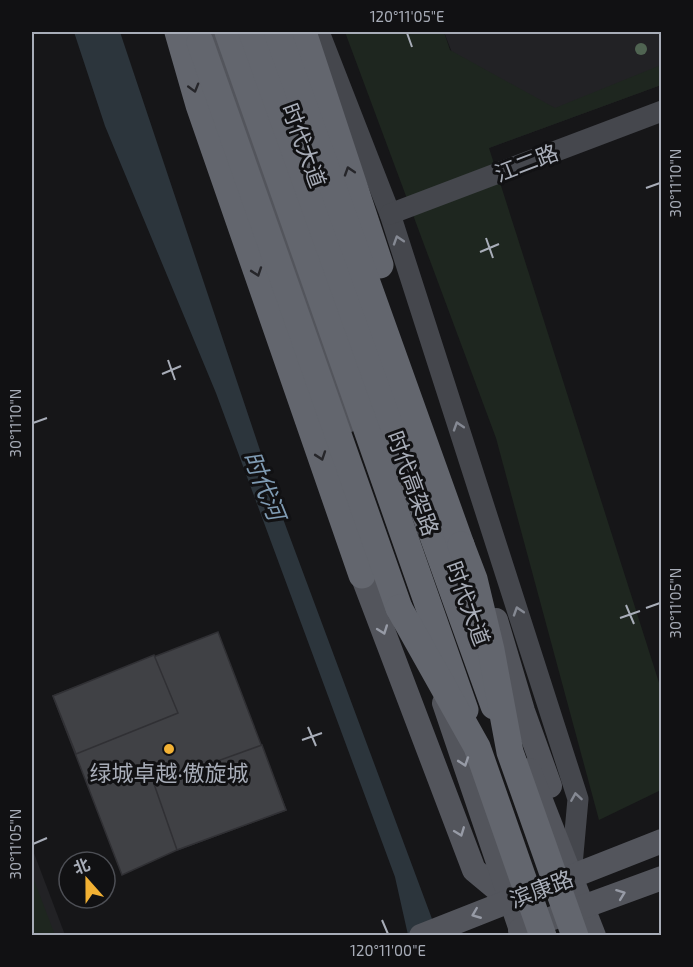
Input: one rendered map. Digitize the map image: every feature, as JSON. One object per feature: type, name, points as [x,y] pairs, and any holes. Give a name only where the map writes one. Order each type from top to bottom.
[{"type":"highway","name":"时代高架路","points":[[228,32],[477,747],[523,934]]},
{"type":"highway","points":[[275,32],[447,466]]},
{"type":"highway","points":[[275,32],[474,579],[491,650],[510,752],[575,936]]},
{"type":"highway","points":[[197,34],[399,608],[477,747]]},
{"type":"highway","points":[[197,34],[199,105],[362,575]]},
{"type":"main road","name":"时代大道","points":[[275,32],[518,739],[594,936]]},
{"type":"main road","points":[[319,32],[390,214],[578,799],[571,876]]},
{"type":"main road","points":[[197,34],[523,934]]},
{"type":"main road","name":"江二路","points":[[390,214],[662,111]]},
{"type":"main road","points":[[447,466],[523,711],[561,815],[571,876]]},
{"type":"main road","points":[[362,575],[474,870],[510,900]]},
{"type":"main road","name":"滨康路","points":[[432,931],[662,841]]},
{"type":"main road","name":"滨康路","points":[[523,934],[662,878]]},
{"type":"shaded area","points":[[345,32],[444,32],[450,50],[555,108],[661,65],[661,85],[489,148],[661,689],[661,790],[599,820],[496,438]]},
{"type":"shaded area","points":[[444,32],[661,32],[661,85],[489,148]]},
{"type":"shaded area","points":[[32,848],[65,935],[32,935]]},
{"type":"shaded area","points":[[32,875],[55,935],[32,935]]},
{"type":"water","name":"时代河","points":[[74,32],[120,32],[282,516],[438,935],[408,935],[395,877],[216,393],[105,126]]},
{"type":"building","name":"绿城卓越·傲旋城","points":[[218,632],[286,810],[177,850],[122,875],[117,862],[117,850],[112,850],[53,696]]},
{"type":"building","points":[[154,655],[178,713],[76,754],[53,696]]},
{"type":"building","points":[[262,745],[286,810],[177,850],[154,784]]},
{"type":"place","name":"绿城卓越·傲旋城","points":[[169,749]]}]
